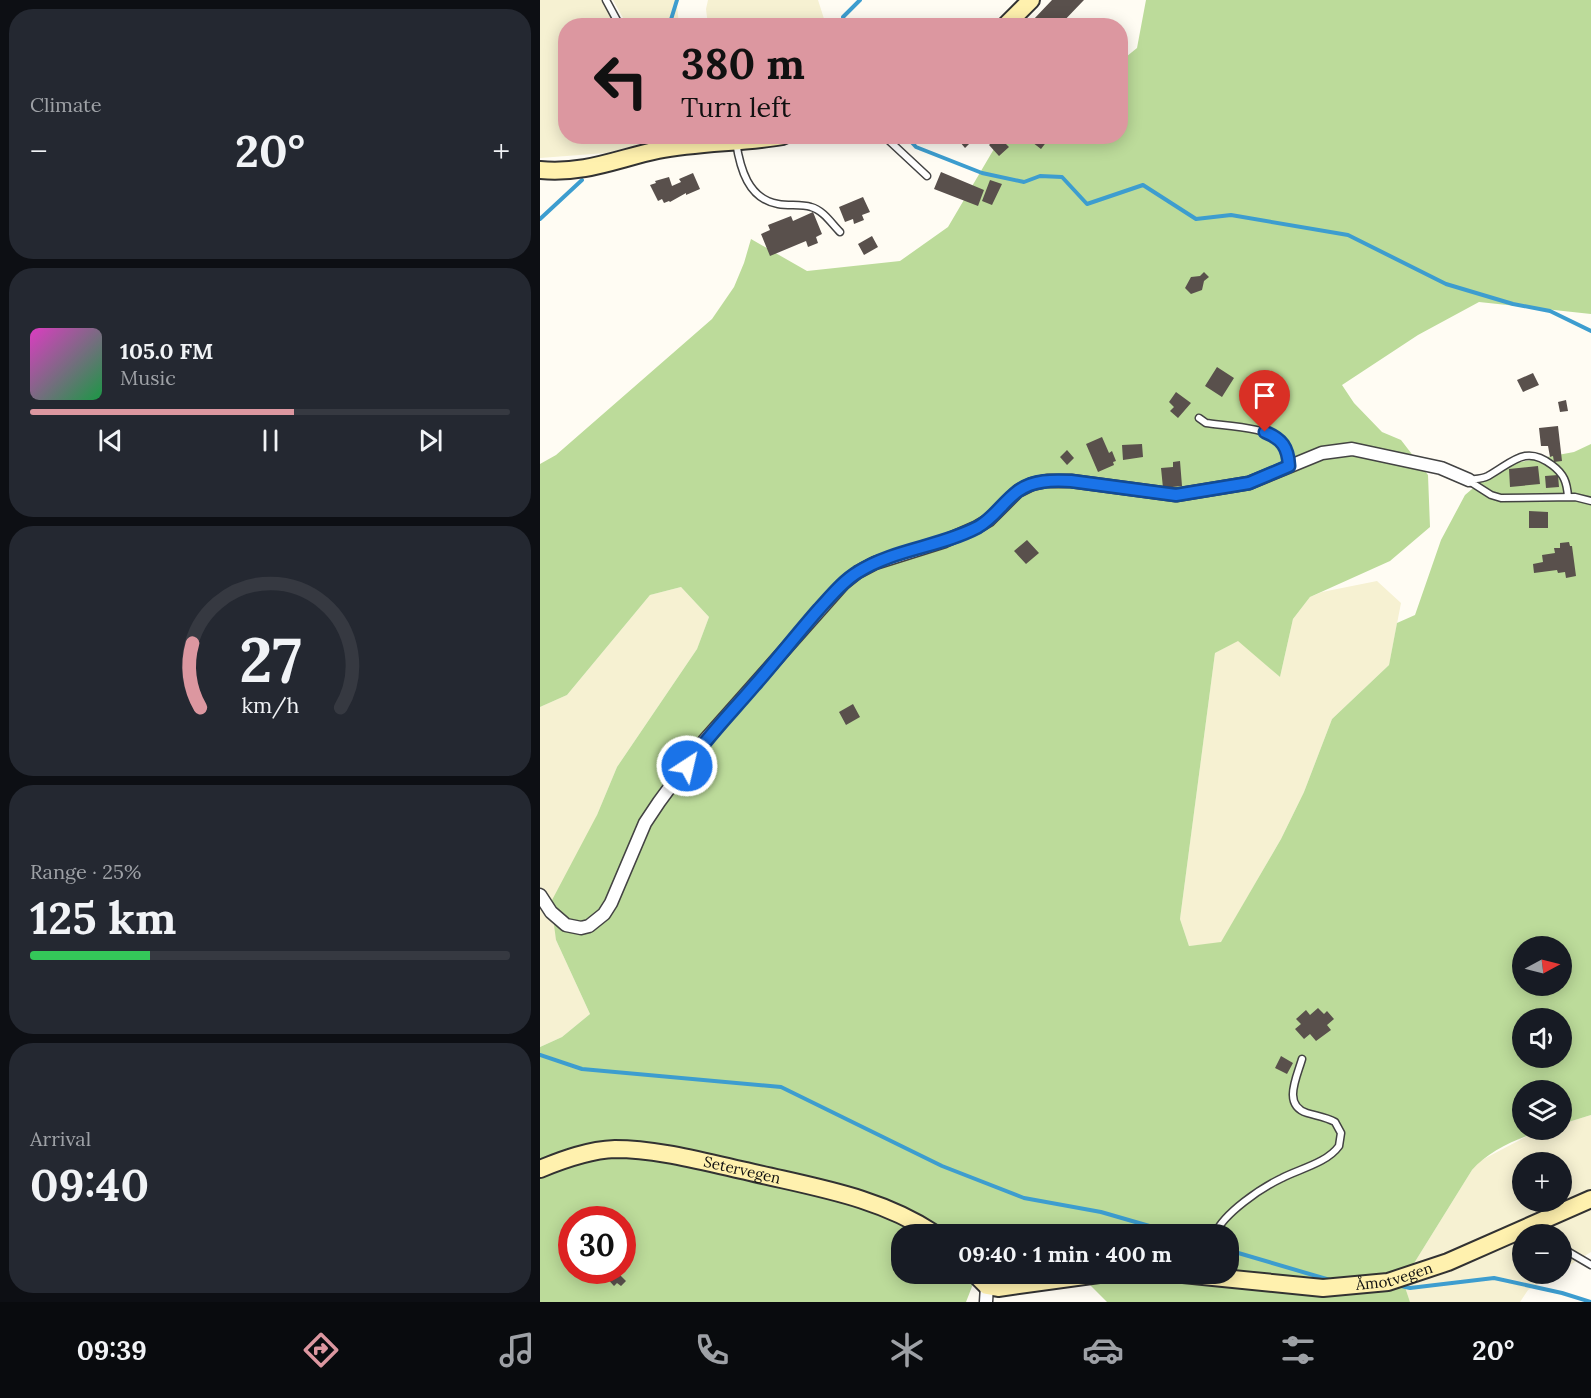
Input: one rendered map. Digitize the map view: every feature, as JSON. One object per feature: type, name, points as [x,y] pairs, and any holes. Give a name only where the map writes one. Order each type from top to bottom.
[{"type":"main road","points":[[1013,18],[1026,2]]},
{"type":"main road","points":[[540,170],[598,167],[674,144]]},
{"type":"main road","name":"Setervegen","points":[[540,1168],[582,1154],[606,1150],[625,1149],[668,1155],[703,1161],[867,1201],[903,1214],[919,1224]]},
{"type":"main road","name":"Åmotvegen","points":[[1548,1224],[1591,1199]]},
{"type":"main road","name":"Åmotvegen","points":[[1239,1278],[1323,1288],[1373,1284],[1408,1276],[1512,1239]]},
{"type":"main road","points":[[986,1294],[1033,1284]]},
{"type":"street","points":[[540,895],[551,912],[566,925],[581,928],[589,926],[604,914],[611,903],[645,824],[659,802],[704,741],[835,591],[858,572],[875,563],[945,541],[977,527],[989,520],[1018,491],[1032,484],[1054,480],[1071,481],[1176,495],[1249,483],[1322,453],[1352,450],[1441,468],[1469,480]]},
{"type":"lane","points":[[606,0],[616,18]]},
{"type":"lane","points":[[736,144],[744,175],[758,195],[767,201],[779,204],[811,207],[819,211],[840,232]]},
{"type":"lane","points":[[893,144],[927,176]]},
{"type":"lane","points":[[1199,418],[1206,423],[1265,432],[1277,437],[1286,447],[1289,466]]},
{"type":"lane","points":[[1469,480],[1488,476],[1513,459],[1528,455],[1536,456],[1550,463],[1564,476],[1568,497]]},
{"type":"lane","points":[[1469,480],[1491,495],[1501,498],[1568,497],[1591,501]]},
{"type":"lane","points":[[1222,1224],[1229,1214],[1254,1195],[1279,1179],[1323,1160],[1339,1146],[1341,1133],[1335,1122],[1298,1109],[1293,1102],[1293,1088],[1302,1059]]},
{"type":"lane","points":[[1572,1254],[1591,1264]]},
{"type":"shaded area","points":[[540,0],[602,0],[612,18],[558,18],[558,144],[641,144],[606,153],[540,158]]},
{"type":"shaded area","points":[[613,0],[675,0],[677,5],[678,18],[623,18]]},
{"type":"shaded area","points":[[708,0],[818,0],[824,18],[707,18]]},
{"type":"shaded area","points":[[1377,581],[1401,603],[1389,665],[1332,719],[1304,792],[1281,839],[1221,943],[1189,946],[1180,919],[1215,653],[1238,640],[1280,677],[1293,619],[1310,597],[1322,592]]},
{"type":"shaded area","points":[[681,587],[709,617],[697,649],[617,767],[597,815],[556,940],[590,1014],[562,1037],[540,1047],[540,707],[567,695],[650,595]]},
{"type":"shaded area","points":[[1591,1115],[1591,1252],[1572,1264],[1572,1224],[1512,1224],[1512,1284],[1538,1284],[1528,1290],[1520,1302],[1410,1302],[1403,1281],[1472,1170],[1480,1161],[1520,1140],[1572,1140],[1572,1121]]},
{"type":"green space","points":[[1146,0],[1591,0],[1591,314],[1479,302],[1418,335],[1342,385],[1354,403],[1382,432],[1401,440],[1428,475],[1430,527],[1390,561],[1310,597],[1293,619],[1280,677],[1238,641],[1215,653],[1180,919],[1189,946],[1221,942],[1281,839],[1304,792],[1332,719],[1389,665],[1397,623],[1415,615],[1441,540],[1465,495],[1499,466],[1574,452],[1591,444],[1591,1115],[1572,1121],[1572,1080],[1512,1080],[1512,1140],[1517,1140],[1487,1156],[1472,1170],[1403,1281],[1410,1302],[1107,1302],[1089,1284],[1239,1284],[1239,1224],[891,1224],[891,1284],[973,1284],[966,1302],[540,1302],[540,1047],[562,1037],[590,1014],[556,940],[551,902],[597,815],[617,767],[697,649],[709,617],[681,587],[650,595],[567,695],[540,707],[540,464],[556,455],[712,319],[734,287],[751,239],[807,271],[900,261],[948,227],[997,144],[1128,144],[1128,55],[1137,48]]},
{"type":"building","points":[[1052,0],[1084,0],[1067,18],[1035,18]]},
{"type":"building","points":[[1006,144],[1009,147],[999,156],[989,145]]},
{"type":"building","points":[[1034,144],[1045,144],[1041,149]]},
{"type":"building","points":[[941,172],[984,190],[978,206],[934,189]]},
{"type":"building","points":[[693,173],[700,189],[686,195],[686,193],[670,202],[664,203],[662,199],[658,201],[650,185],[656,183],[655,181],[669,177],[672,186],[681,182],[679,179]]},
{"type":"building","points":[[990,180],[1002,184],[992,205],[982,201]]},
{"type":"building","points":[[863,197],[870,212],[862,215],[864,220],[854,224],[853,219],[845,222],[839,207]]},
{"type":"building","points":[[813,212],[822,234],[816,237],[818,243],[808,247],[806,241],[770,256],[761,234],[770,230],[768,225],[791,216],[793,221]]},
{"type":"building","points":[[872,236],[878,247],[864,255],[858,244]]},
{"type":"building","points":[[1204,272],[1209,277],[1204,281],[1202,290],[1191,294],[1185,288],[1191,277],[1200,276]]},
{"type":"building","points":[[1217,367],[1234,378],[1222,397],[1205,386]]},
{"type":"building","points":[[1533,373],[1539,385],[1523,392],[1517,380]]},
{"type":"building","points":[[1176,392],[1191,403],[1178,418],[1170,411],[1174,407],[1169,402]]},
{"type":"building","points":[[1566,400],[1568,411],[1560,412],[1558,402]]},
{"type":"building","points":[[1558,426],[1562,461],[1554,462],[1553,456],[1550,457],[1548,446],[1541,446],[1539,428]]},
{"type":"building","points":[[1102,437],[1109,453],[1112,451],[1116,461],[1113,462],[1114,465],[1098,472],[1086,444]]},
{"type":"building","points":[[1142,444],[1143,457],[1123,460],[1122,445]]},
{"type":"building","points":[[1067,450],[1074,458],[1067,465],[1060,457]]},
{"type":"building","points":[[1180,461],[1182,486],[1163,488],[1161,468],[1173,467],[1173,462]]},
{"type":"building","points":[[1538,466],[1540,484],[1510,487],[1509,469]]},
{"type":"building","points":[[1558,475],[1559,487],[1546,488],[1545,476]]},
{"type":"building","points":[[1529,511],[1548,512],[1548,528],[1529,528]]},
{"type":"building","points":[[1027,540],[1039,553],[1026,564],[1014,551]]},
{"type":"building","points":[[1569,542],[1572,546],[1576,576],[1566,578],[1565,572],[1558,573],[1557,570],[1534,573],[1533,564],[1543,562],[1542,555],[1555,553],[1554,548],[1560,548],[1560,543]]},
{"type":"building","points":[[853,704],[860,717],[846,725],[839,712]]},
{"type":"building","points":[[1318,1008],[1324,1014],[1327,1011],[1334,1019],[1327,1025],[1331,1030],[1316,1041],[1310,1034],[1304,1039],[1295,1029],[1301,1024],[1296,1019],[1306,1010],[1310,1015]]},
{"type":"building","points":[[1281,1056],[1293,1063],[1287,1074],[1275,1068]]},
{"type":"waterway","points":[[671,18],[677,0]]},
{"type":"waterway","points":[[843,18],[860,0]]},
{"type":"waterway","points":[[913,144],[982,173],[1024,182],[1040,176],[1062,177],[1087,204],[1143,185],[1196,219],[1231,215],[1348,235],[1446,284],[1513,304],[1550,311],[1591,331]]},
{"type":"waterway","points":[[540,219],[582,180]]},
{"type":"waterway","points":[[540,1055],[582,1069],[781,1087],[942,1166],[1024,1198],[1101,1212],[1142,1224]]},
{"type":"waterway","points":[[1239,1253],[1330,1280]]},
{"type":"waterway","points":[[1397,1285],[1410,1288],[1494,1278],[1591,1302]]},
{"type":"route","points":[[687,766],[704,741],[787,646],[843,584],[858,572],[875,563],[945,541],[977,527],[989,520],[1018,491],[1032,484],[1054,480],[1071,481],[1176,495],[1249,483],[1270,476],[1289,466],[1288,456],[1284,443],[1265,432]]}]
